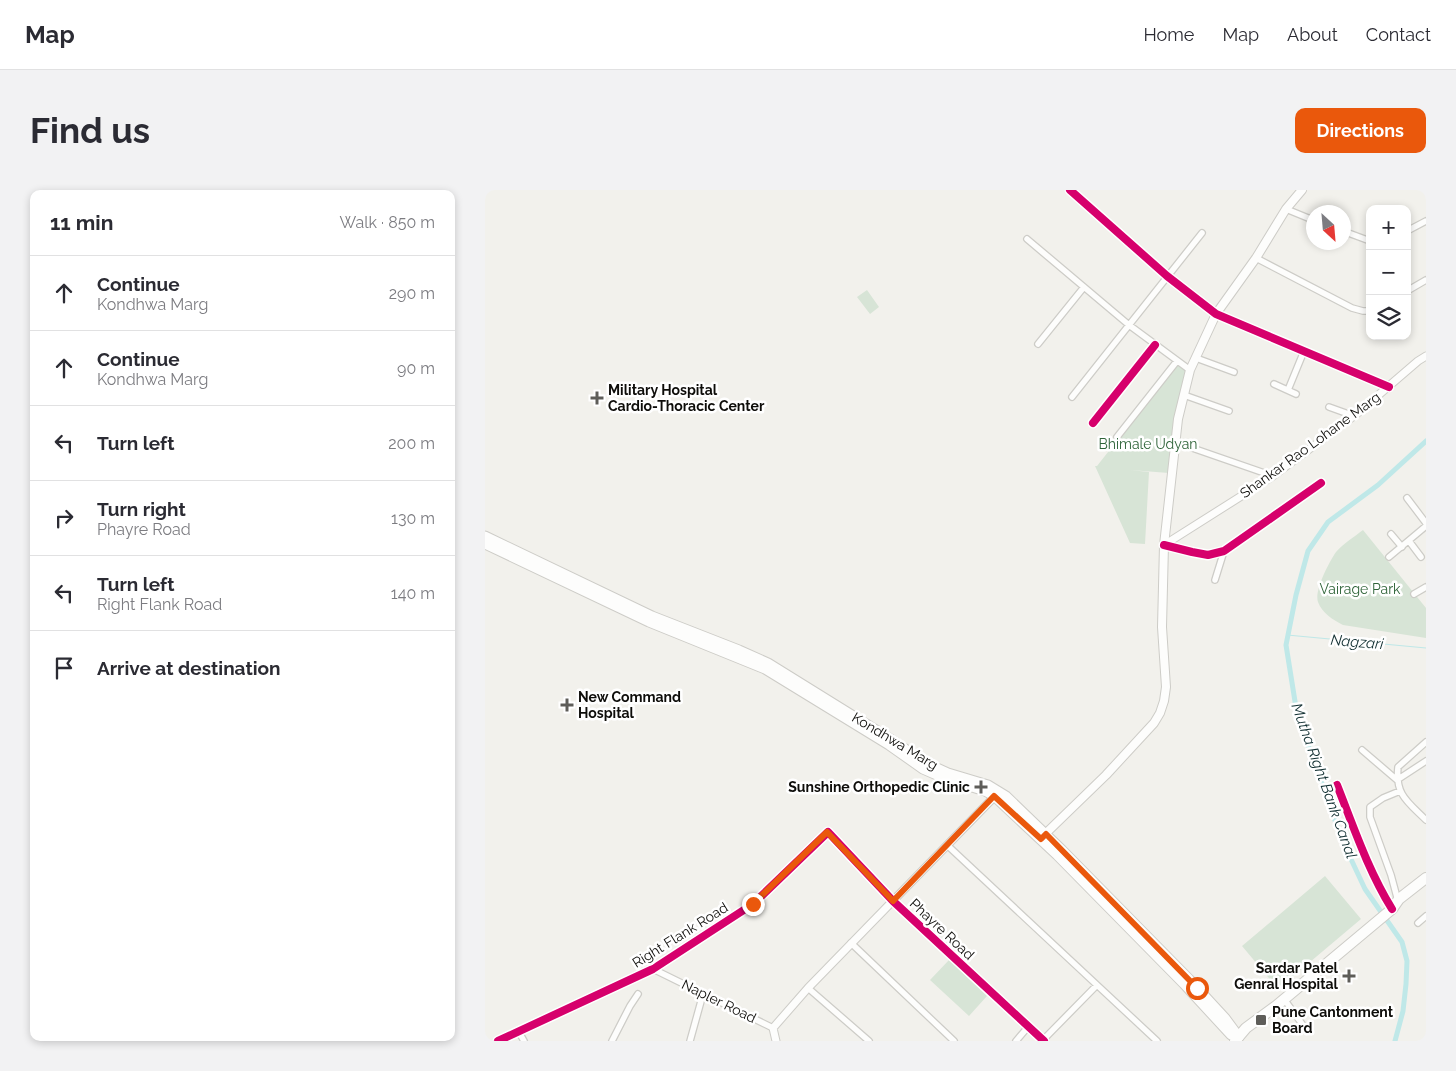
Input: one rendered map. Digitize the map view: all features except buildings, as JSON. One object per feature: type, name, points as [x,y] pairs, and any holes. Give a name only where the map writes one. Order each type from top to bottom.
[{"type":"highway","points":[[1238,1040],[1246,1028],[1284,999],[1426,878]]},
{"type":"highway","points":[[1395,905],[1403,903],[1426,885]]},
{"type":"main road","points":[[1043,836],[1106,775],[1154,723],[1160,712],[1166,687],[1162,611],[1164,545],[1175,442],[1190,370],[1216,314],[1256,258],[1286,209],[1302,190]]},
{"type":"main road","name":"Kondhwa Marg","points":[[485,536],[649,622],[765,669],[923,769],[946,779],[997,794],[1043,836],[1195,990],[1238,1040]]},
{"type":"main road","name":"Kondhwa Marg","points":[[485,544],[550,571]]},
{"type":"street","points":[[1070,190],[1167,276],[1216,314],[1389,387]]},
{"type":"street","points":[[1286,209],[1306,217]]},
{"type":"street","points":[[1411,229],[1426,221]]},
{"type":"street","points":[[1072,397],[1202,233]]},
{"type":"street","points":[[1351,234],[1366,240]]},
{"type":"street","points":[[1027,239],[1129,325],[1190,370]]},
{"type":"street","points":[[1256,258],[1352,308],[1366,311]]},
{"type":"street","points":[[1411,289],[1426,280]]},
{"type":"street","points":[[1038,344],[1084,288]]},
{"type":"street","points":[[1093,423],[1155,345]]},
{"type":"street","points":[[1288,390],[1303,351]]},
{"type":"street","name":"Shankar Rao Lohane Marg","points":[[1164,545],[1273,476],[1354,416],[1426,356]]},
{"type":"street","points":[[1196,358],[1234,372]]},
{"type":"street","points":[[1117,437],[1177,361]]},
{"type":"street","points":[[1274,384],[1296,394]]},
{"type":"street","points":[[1184,395],[1229,411]]},
{"type":"street","points":[[1329,407],[1354,416]]},
{"type":"street","points":[[1175,442],[1273,476]]},
{"type":"street","points":[[1164,545],[1208,555],[1224,551],[1321,483]]},
{"type":"street","points":[[1389,557],[1426,525],[1407,498]]},
{"type":"street","points":[[1391,534],[1402,546]]},
{"type":"street","points":[[1409,541],[1421,557]]},
{"type":"street","points":[[1215,580],[1224,551]]},
{"type":"street","points":[[1414,594],[1426,587]]},
{"type":"street","points":[[1426,742],[1398,767],[1397,780],[1400,791],[1426,820]]},
{"type":"street","points":[[1363,750],[1397,780]]},
{"type":"street","points":[[1397,780],[1426,761]]},
{"type":"street","points":[[1337,785],[1377,884],[1395,905]]},
{"type":"street","points":[[1395,905],[1391,875],[1370,817],[1370,807],[1383,798],[1400,791]]},
{"type":"street","points":[[773,1028],[851,943],[997,794]]},
{"type":"street","name":"Phayre Road","points":[[827,832],[893,901],[1043,1041]]},
{"type":"street","name":"Right Flank Road","points":[[498,1041],[653,969],[753,904],[827,832]]},
{"type":"street","points":[[947,845],[1157,1041]]},
{"type":"street","points":[[1418,923],[1426,916]]},
{"type":"street","points":[[851,943],[953,1041]]},
{"type":"street","name":"Napler Road","points":[[653,969],[773,1028],[775,1041]]},
{"type":"street","points":[[1043,1041],[1097,985]]},
{"type":"street","points":[[808,988],[869,1041]]},
{"type":"street","points":[[612,1041],[638,994]]},
{"type":"street","points":[[690,1041],[703,994]]},
{"type":"street","points":[[1284,999],[1305,1028]]},
{"type":"street","points":[[1016,1041],[1028,1027]]},
{"type":"street","points":[[519,1032],[524,1041]]},
{"type":"green space","points":[[867,290],[879,307],[870,314],[857,297]]},
{"type":"green space","name":"Bhimale Udyan","points":[[1179,362],[1189,369],[1169,473],[1130,470],[1149,472],[1145,544],[1130,543],[1095,466],[1097,466]]},
{"type":"green space","name":"Vairage Park","points":[[1363,530],[1426,608],[1426,638],[1343,625],[1322,610],[1318,602],[1318,591],[1330,562],[1339,549]]},
{"type":"green space","points":[[1325,876],[1361,919],[1278,989],[1242,946]]},
{"type":"green space","points":[[949,960],[987,996],[969,1016],[930,980]]},
{"type":"waterway","name":"Mutha Right Bank Canal","points":[[1395,1041],[1403,1011],[1406,984],[1407,961],[1402,942],[1365,889],[1342,840],[1297,714],[1286,645],[1296,595],[1308,551],[1328,522],[1378,485],[1426,441]]},
{"type":"waterway","name":"Nagzari","points":[[1287,635],[1426,648]]},
{"type":"cycle path","points":[[1070,190],[1167,276],[1216,314],[1389,387]]},
{"type":"cycle path","points":[[1093,423],[1155,345]]},
{"type":"cycle path","points":[[1164,545],[1208,555],[1224,551],[1321,483]]},
{"type":"cycle path","points":[[1337,785],[1369,864],[1392,909]]},
{"type":"cycle path","points":[[498,1041],[653,969],[753,904],[828,832],[893,901],[1044,1041]]},
{"type":"place","name":"Military Hospital Cardio-Thoracic Center","points":[[597,398]]},
{"type":"place","name":"New Command Hospital","points":[[567,705]]},
{"type":"place","name":"Sunshine Orthopedic Clinic","points":[[981,787]]},
{"type":"place","name":"Sardar Patel Genral Hospital","points":[[1349,976]]},
{"type":"place","name":"Pune Cantonment Board","points":[[1261,1020]]},
{"type":"route","points":[[753,904],[827,832],[893,901],[994,796],[1002,801],[1041,839],[1046,834],[1197,988]]}]
